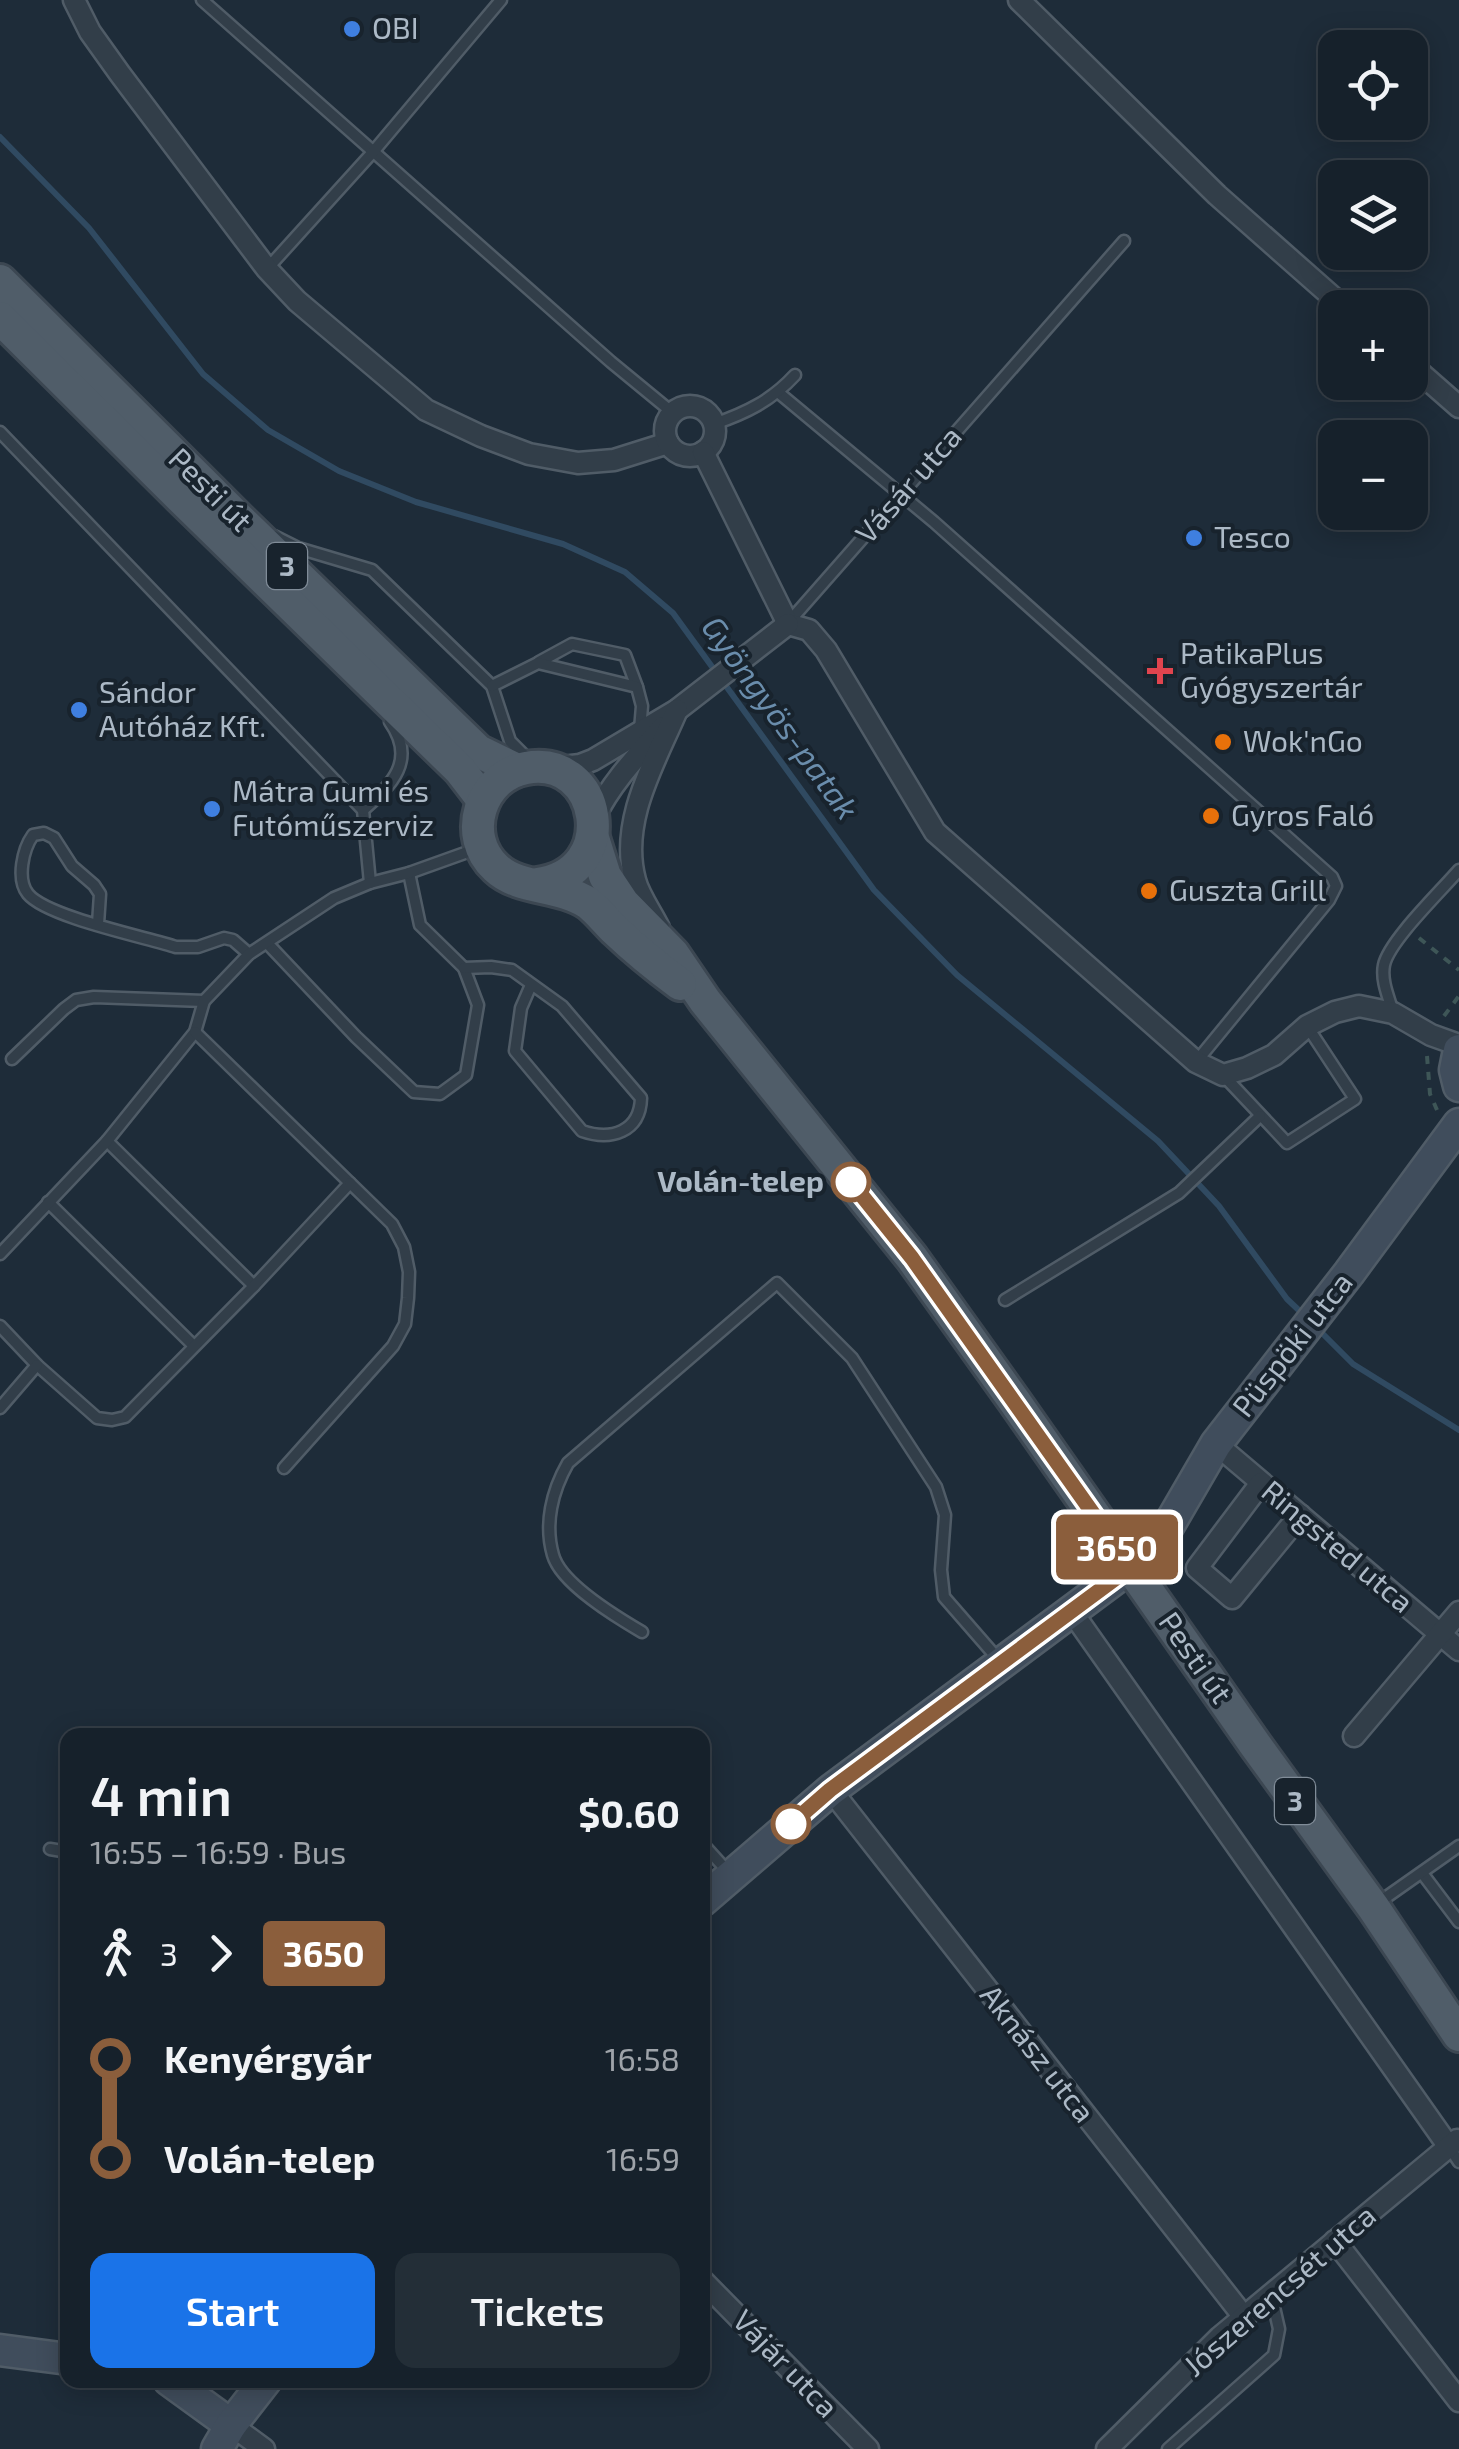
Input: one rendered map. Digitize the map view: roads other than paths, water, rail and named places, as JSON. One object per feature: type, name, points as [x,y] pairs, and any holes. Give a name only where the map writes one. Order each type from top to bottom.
[{"type":"main road","name":"Pesti út","points":[[0,281],[478,751],[572,780],[582,789],[588,798],[605,876],[623,904],[673,954],[704,1001],[912,1258],[1373,1907],[1459,2035]]},
{"type":"main road","name":"Pesti út","points":[[0,318],[460,770],[483,800]]},
{"type":"main road","points":[[482,847],[477,824],[483,800],[497,782],[533,768]]},
{"type":"main road","points":[[537,884],[570,873],[585,858],[593,828]]},
{"type":"main road","name":"Pesti út","points":[[482,847],[503,874],[567,892],[593,907],[648,962],[704,1001]]},
{"type":"street","points":[[74,0],[90,32],[266,270],[426,410],[529,454],[578,463],[614,460],[668,442]]},
{"type":"street","points":[[1019,0],[1217,195],[1325,290]]},
{"type":"street","points":[[1428,380],[1459,407]]},
{"type":"street","points":[[688,406],[697,406],[711,416],[714,424],[712,443],[697,455],[684,455],[668,442],[666,430],[673,413],[688,406]]},
{"type":"street","points":[[703,452],[788,624],[809,630],[826,650],[935,832],[1196,1062],[1223,1075],[1247,1068],[1274,1056],[1307,1026],[1335,1012],[1359,1006],[1393,1013],[1459,1048],[1455,1070],[1459,1086]]},
{"type":"street","name":"Vásár utca","points":[[533,768],[580,765],[683,706],[788,624]]},
{"type":"street","points":[[673,954],[635,881],[631,846],[636,810],[683,706]]},
{"type":"street","name":"Vásár utca","points":[[593,828],[603,799],[617,779],[683,706]]},
{"type":"street","name":"Püspöki utca","points":[[710,1894],[830,1790],[1155,1549],[1216,1444],[1459,1124]]},
{"type":"street","name":"Ringsted utca","points":[[1216,1444],[1459,1650]]},
{"type":"street","points":[[1262,1483],[1197,1568],[1232,1598],[1300,1514]]},
{"type":"street","points":[[1072,1612],[1456,2149]]},
{"type":"street","points":[[1354,1736],[1459,1612]]},
{"type":"street","name":"Aknász utca","points":[[830,1790],[1244,2317]]},
{"type":"street","name":"Jószerencsét utca","points":[[1108,2449],[1220,2337],[1334,2241],[1456,2149]]},
{"type":"street","points":[[1334,2241],[1459,2401]]},
{"type":"street","name":"Vájár utca","points":[[710,2288],[868,2449]]},
{"type":"street","points":[[0,2350],[60,2358]]},
{"type":"street","points":[[176,2388],[224,2437],[264,2449]]},
{"type":"street","points":[[224,2437],[260,2388]]},
{"type":"lane","points":[[202,0],[673,413]]},
{"type":"lane","points":[[266,270],[373,152],[501,0]]},
{"type":"lane","name":"Vásár utca","points":[[788,624],[1124,241]]},
{"type":"lane","points":[[714,424],[751,411],[779,393],[795,375]]},
{"type":"lane","points":[[779,393],[900,494],[1332,878],[1336,886],[1329,900],[1196,1062]]},
{"type":"lane","points":[[0,432],[363,810],[370,882]]},
{"type":"lane","points":[[240,520],[298,548],[372,570],[492,686],[510,740],[533,768]]},
{"type":"lane","points":[[492,686],[572,644],[625,655],[642,706],[640,731]]},
{"type":"lane","points":[[344,655],[400,735],[402,762],[392,785],[363,810]]},
{"type":"lane","points":[[538,663],[638,687]]},
{"type":"lane","points":[[98,924],[100,894],[94,885],[72,866],[54,838],[44,833],[33,835],[26,845],[22,877],[25,891],[36,902],[98,924],[189,948],[224,938],[234,940],[249,954]]},
{"type":"lane","points":[[0,1254],[107,1141],[195,1032],[204,1001],[249,954],[334,898],[370,882],[409,873],[482,847]]},
{"type":"lane","points":[[1393,1013],[1383,978],[1384,961],[1396,940],[1459,870]]},
{"type":"lane","points":[[267,942],[414,1092],[440,1094],[466,1075],[478,1005],[464,968],[420,925],[409,873]]},
{"type":"lane","points":[[464,968],[512,970],[562,1006],[641,1098],[637,1120],[629,1127],[608,1136],[582,1132],[515,1050],[521,1008],[532,985]]},
{"type":"lane","points":[[12,1059],[76,1000],[94,997],[204,1001]]},
{"type":"lane","points":[[1223,1075],[1287,1143],[1354,1099],[1307,1026]]},
{"type":"lane","points":[[195,1032],[392,1224],[404,1247],[409,1272],[404,1324],[393,1346],[284,1468]]},
{"type":"lane","points":[[1005,1300],[1180,1193],[1260,1116]]},
{"type":"lane","points":[[107,1141],[254,1286]]},
{"type":"lane","points":[[0,1326],[96,1418],[112,1420],[125,1416],[350,1183]]},
{"type":"lane","points":[[48,1202],[194,1346]]},
{"type":"lane","points":[[642,1632],[602,1608],[553,1558],[551,1506],[555,1486],[568,1463],[778,1284],[852,1358],[936,1487],[945,1515],[941,1570],[944,1597],[1002,1663]]},
{"type":"lane","points":[[0,1408],[37,1364]]},
{"type":"lane","points":[[1373,1907],[1459,1846]]},
{"type":"lane","points":[[50,1849],[60,1851]]},
{"type":"lane","points":[[710,1852],[730,1875]]},
{"type":"lane","points":[[1422,1872],[1459,1922]]},
{"type":"lane","points":[[1168,2449],[1274,2355],[1278,2329],[1271,2294]]},
{"type":"waterway","name":"Gyöngyös-patak","points":[[0,137],[89,228],[203,374],[268,430],[339,471],[416,502],[563,544],[625,572],[673,613],[874,890],[957,975],[1158,1141],[1219,1206],[1287,1299],[1306,1317]]},
{"type":"waterway","name":"Gyöngyös-patak","points":[[1318,1329],[1353,1364],[1459,1430]]},
{"type":"place","name":"OBI","points":[[352,29]]},
{"type":"place","name":"Tesco","points":[[1194,538]]},
{"type":"place","name":"PatikaPlus Gyógyszertár","points":[[1160,671]]},
{"type":"place","name":"Sándor Autóház Kft.","points":[[79,710]]},
{"type":"place","name":"Wok'nGo","points":[[1223,742]]},
{"type":"place","name":"Mátra Gumi és Futóműszerviz","points":[[212,809]]},
{"type":"place","name":"Gyros Faló","points":[[1211,816]]},
{"type":"place","name":"Guszta Grill","points":[[1149,891]]},
{"type":"place","name":"Volán-telep","points":[[851,1182]]}]
